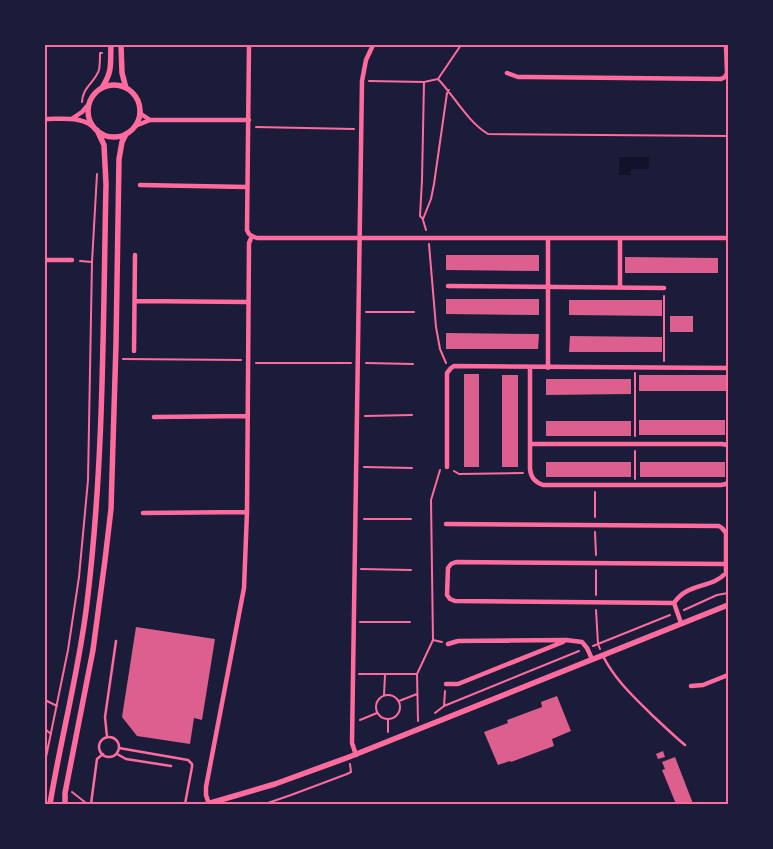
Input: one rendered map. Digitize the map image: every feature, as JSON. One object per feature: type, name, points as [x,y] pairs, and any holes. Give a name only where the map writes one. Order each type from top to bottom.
[{"type":"street","points":[[72,119],[89,104],[109,76],[111,68],[110,45]]},
{"type":"street","points":[[121,45],[122,73],[126,88]]},
{"type":"street","points":[[249,45],[247,230],[249,234],[256,238],[728,238]]},
{"type":"street","points":[[356,755],[352,743],[352,723],[362,81],[366,60],[373,45]]},
{"type":"street","points":[[508,73],[518,77],[721,79],[725,77],[726,72],[726,45]]},
{"type":"street","points":[[102,88],[114,85],[126,88],[136,97],[139,102],[140,111],[136,126]]},
{"type":"street","points":[[50,804],[87,605],[98,488],[106,184],[104,145],[88,114],[89,104]]},
{"type":"street","points":[[140,111],[143,116],[150,120]]},
{"type":"street","points":[[45,119],[83,121],[102,134],[114,137],[126,134],[136,126],[150,120],[248,120]]},
{"type":"street","points":[[64,804],[93,650],[111,509],[119,159],[122,142],[126,134]]},
{"type":"street","points":[[140,185],[247,186]]},
{"type":"street","points":[[252,236],[249,243],[247,512],[244,588],[206,787],[208,804],[275,784],[356,755],[728,604]]},
{"type":"street","points":[[548,238],[548,368]]},
{"type":"street","points":[[620,238],[620,286]]},
{"type":"street","points":[[134,351],[135,255]]},
{"type":"street","points":[[45,260],[72,260]]},
{"type":"street","points":[[448,286],[620,286],[664,288]]},
{"type":"street","points":[[135,302],[248,302]]},
{"type":"street","points":[[447,467],[447,373],[454,366],[728,368]]},
{"type":"street","points":[[530,368],[530,473],[532,478],[539,483],[721,485],[728,482]]},
{"type":"street","points":[[154,417],[248,416]]},
{"type":"street","points":[[530,444],[724,444],[728,446]]},
{"type":"street","points":[[143,513],[247,512]]},
{"type":"street","points":[[446,524],[716,526],[722,528],[726,533],[726,573],[721,578],[684,592],[674,603]]},
{"type":"street","points":[[674,603],[455,601],[447,595],[448,568],[456,562],[726,564]]},
{"type":"street","points":[[674,603],[681,623]]},
{"type":"street","points":[[448,644],[458,642],[566,640],[582,642],[592,659]]},
{"type":"street","points":[[446,684],[458,684],[566,640]]},
{"type":"street","points":[[691,686],[703,685],[728,675]]},
{"type":"lane","points":[[107,737],[105,718],[116,641]]},
{"type":"lane","points":[[602,655],[618,680],[685,745]]},
{"type":"lane","points":[[107,737],[116,739],[120,748],[117,754],[111,757],[105,756],[99,746],[102,740],[107,737]]},
{"type":"lane","points":[[120,748],[188,760],[192,767],[185,804]]},
{"type":"lane","points":[[91,804],[98,759],[103,754]]},
{"type":"lane","points":[[117,754],[126,759],[171,766]]},
{"type":"path","points":[[362,81],[424,82],[438,79],[461,45]]},
{"type":"path","points":[[82,112],[82,95],[99,70],[100,53],[110,52]]},
{"type":"path","points":[[438,79],[472,120],[488,134],[728,136]]},
{"type":"path","points":[[424,82],[420,216],[428,237],[436,327],[440,350],[448,370]]},
{"type":"path","points":[[423,220],[432,191],[449,90]]},
{"type":"path","points":[[248,127],[361,129]]},
{"type":"path","points":[[45,762],[68,650],[79,577],[88,480],[92,262],[97,167]]},
{"type":"path","points":[[72,260],[92,262]]},
{"type":"path","points":[[664,288],[664,368]]},
{"type":"path","points":[[358,312],[414,312]]},
{"type":"path","points":[[115,359],[413,364]]},
{"type":"path","points":[[635,368],[635,485]]},
{"type":"path","points":[[356,416],[412,415]]},
{"type":"path","points":[[356,467],[412,468]]},
{"type":"path","points":[[355,519],[411,519]]},
{"type":"path","points":[[354,569],[411,570]]},
{"type":"path","points":[[354,622],[410,622]]},
{"type":"path","points":[[353,674],[417,674]]},
{"type":"path","points":[[384,696],[385,674]]},
{"type":"path","points":[[444,706],[446,684]]},
{"type":"path","points":[[399,701],[417,694]]},
{"type":"path","points":[[384,696],[392,696],[399,701],[400,710],[396,717],[388,720],[380,717],[377,713],[375,705],[384,696]]},
{"type":"path","points":[[45,700],[57,706]]},
{"type":"path","points":[[352,723],[377,713]]},
{"type":"path","points":[[388,720],[388,734]]},
{"type":"path","points":[[45,729],[51,734]]},
{"type":"shaded area","points":[[619,157],[649,157],[649,169],[631,169],[631,175],[619,175]]},
{"type":"building","points":[[446,255],[539,255],[539,271],[446,270]]},
{"type":"building","points":[[625,257],[718,258],[718,273],[625,273]]},
{"type":"building","points":[[446,299],[539,299],[539,315],[446,314]]},
{"type":"building","points":[[569,300],[662,300],[662,316],[569,315]]},
{"type":"building","points":[[670,316],[693,316],[693,332],[670,332]]},
{"type":"building","points":[[446,333],[539,334],[538,349],[446,349]]},
{"type":"building","points":[[570,336],[662,337],[662,352],[569,352]]},
{"type":"building","points":[[464,374],[479,374],[479,467],[464,467]]},
{"type":"building","points":[[502,375],[518,375],[518,467],[502,467]]},
{"type":"building","points":[[639,375],[728,375],[728,391],[639,391]]},
{"type":"building","points":[[546,379],[631,379],[631,394],[546,395]]},
{"type":"building","points":[[639,420],[725,420],[725,435],[639,435]]},
{"type":"building","points":[[546,421],[631,421],[631,436],[546,436]]},
{"type":"building","points":[[546,462],[631,462],[631,477],[546,477]]},
{"type":"building","points":[[640,462],[725,462],[725,477],[640,477]]},
{"type":"building","points":[[136,627],[215,639],[202,720],[194,718],[190,744],[137,736],[122,717]]},
{"type":"building","points":[[557,696],[571,731],[552,739],[554,746],[498,765],[484,732],[508,723],[507,720],[542,707],[541,702]]},
{"type":"building","points":[[663,751],[665,757],[658,759],[656,754]]},
{"type":"building","points":[[675,757],[693,804],[676,804],[662,770],[665,769],[662,762]]}]
